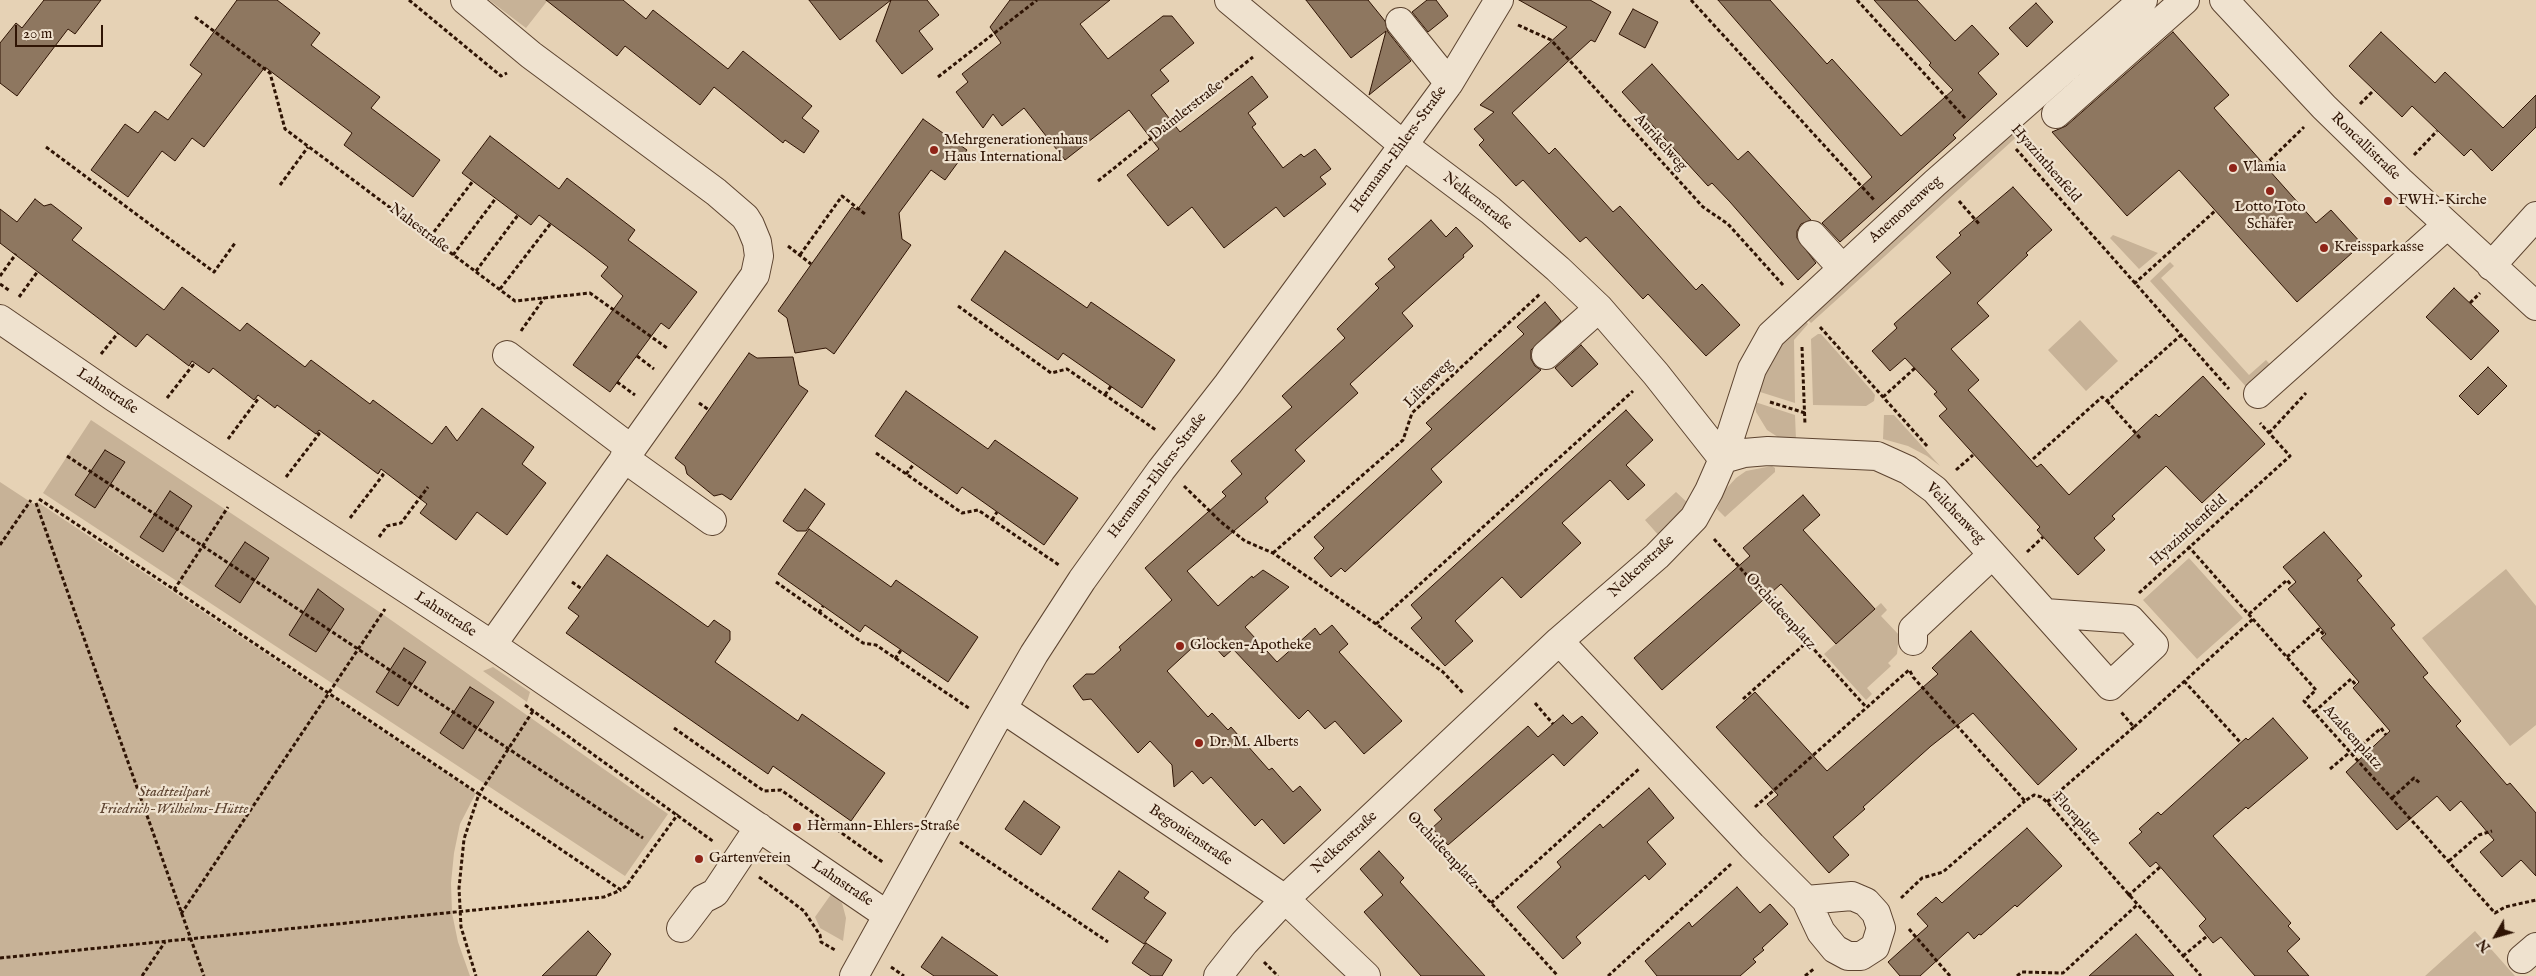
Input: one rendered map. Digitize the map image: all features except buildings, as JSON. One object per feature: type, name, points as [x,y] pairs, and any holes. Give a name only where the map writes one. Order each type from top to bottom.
[{"type":"street","points":[[465,0],[531,55],[716,192],[744,217],[750,225],[758,248],[755,275],[492,645]]},
{"type":"street","points":[[1229,0],[1402,144]]},
{"type":"street","name":"Anemonenweg","points":[[1723,459],[1752,369],[1771,335],[1810,315],[1842,268],[1985,138],[2143,0]]},
{"type":"street","points":[[2056,114],[2186,0]]},
{"type":"street","name":"Roncallistraße","points":[[2224,0],[2324,107],[2447,225],[2536,306]]},
{"type":"street","name":"Hermann-Ehlers-Straße","points":[[854,976],[1034,654],[1082,580],[1161,470],[1228,384],[1448,83],[1493,9]]},
{"type":"street","points":[[1400,22],[1448,83]]},
{"type":"street","name":"Nelkenstraße","points":[[1218,976],[1244,942],[1285,899],[1560,641],[1657,556],[1694,518],[1709,491],[1723,459],[1656,374],[1599,308],[1558,269],[1490,210],[1402,144]]},
{"type":"street","points":[[2491,266],[2536,216]]},
{"type":"street","points":[[2258,406],[2447,225]]},
{"type":"street","points":[[1812,235],[1842,268]]},
{"type":"street","points":[[1546,355],[1599,308]]},
{"type":"street","name":"Lahnstraße","points":[[0,319],[115,398],[492,645],[697,787],[887,915]]},
{"type":"street","points":[[507,355],[712,522]]},
{"type":"street","name":"Veilchenweg","points":[[1723,459],[1760,452],[1806,452],[1877,456],[1908,470],[1935,490],[2045,613]]},
{"type":"street","points":[[1913,641],[1913,629],[1992,554]]},
{"type":"street","points":[[1560,641],[1752,846],[1806,900],[1821,932],[1835,949],[1848,956],[1860,956],[1875,947],[1881,928],[1883,910],[1852,896],[1806,900]]},
{"type":"street","name":"Begonienstraße","points":[[998,717],[1285,899],[1366,976]]},
{"type":"street","points":[[681,928],[703,899],[714,893],[759,827]]},
{"type":"path","points":[[409,0],[501,76],[513,69]]},
{"type":"path","points":[[938,77],[1037,0]]},
{"type":"path","points":[[1691,0],[1894,222]]},
{"type":"path","points":[[1858,0],[1985,138]]},
{"type":"path","name":"Aurikelweg","points":[[1493,9],[1551,40],[1703,207],[1728,224],[1810,315]]},
{"type":"path","name":"Nahestraße","points":[[195,17],[270,73],[285,129],[515,301],[546,296],[590,293],[689,366]]},
{"type":"path","name":"Daimlerstraße","points":[[1098,181],[1242,67],[1271,36]]},
{"type":"path","points":[[2265,165],[2324,107]]},
{"type":"path","points":[[46,146],[214,272],[235,242]]},
{"type":"path","points":[[280,185],[308,147]]},
{"type":"path","name":"Hyazinthenfeld","points":[[2008,154],[2015,148],[2231,391]]},
{"type":"path","points":[[430,237],[473,181]]},
{"type":"path","points":[[1951,206],[1965,193]]},
{"type":"path","points":[[800,255],[842,196],[866,214]]},
{"type":"path","points":[[453,254],[496,198]]},
{"type":"path","points":[[1958,200],[1980,225]]},
{"type":"path","points":[[2134,284],[2215,211]]},
{"type":"path","points":[[476,271],[518,215]]},
{"type":"path","points":[[500,289],[551,223]]},
{"type":"path","points":[[0,276],[16,254]]},
{"type":"path","name":"Lilienweg","points":[[1273,553],[1403,440],[1412,413],[1538,298],[1558,269]]},
{"type":"path","points":[[19,297],[38,271]]},
{"type":"path","points":[[526,323],[546,296]]},
{"type":"path","points":[[958,306],[1051,373],[1067,369],[1179,446]]},
{"type":"path","points":[[1810,315],[1812,331]]},
{"type":"path","points":[[101,355],[118,333]]},
{"type":"path","points":[[2107,401],[2181,335]]},
{"type":"path","points":[[1804,341],[1802,346],[1806,452]]},
{"type":"path","points":[[637,356],[660,374]]},
{"type":"path","points":[[167,399],[193,365],[191,363]]},
{"type":"path","points":[[1883,397],[1914,368]]},
{"type":"path","points":[[1376,624],[1634,390],[1656,374]]},
{"type":"path","points":[[617,382],[642,400]]},
{"type":"path","points":[[1105,395],[1111,386]]},
{"type":"path","points":[[1743,394],[1805,413]]},
{"type":"path","points":[[2033,459],[2102,397],[2141,439]]},
{"type":"path","points":[[228,439],[258,399],[256,398]]},
{"type":"path","name":"Hyazinthenfeld","points":[[2132,599],[2188,546],[2290,456],[2269,433],[2258,406]]},
{"type":"path","points":[[286,478],[319,434],[318,432]]},
{"type":"path","points":[[876,453],[962,513],[978,510],[1082,580]]},
{"type":"path","points":[[1961,465],[1973,455]]},
{"type":"path","points":[[66,456],[359,648],[643,838]]},
{"type":"path","points":[[906,474],[914,464]]},
{"type":"path","points":[[1161,470],[1188,488],[1221,522],[1239,536],[1273,553],[1443,672],[1483,713]]},
{"type":"path","points":[[349,520],[383,475],[379,472]]},
{"type":"path","points":[[378,538],[387,526],[401,523],[428,487]]},
{"type":"path","points":[[39,499],[621,890]]},
{"type":"path","points":[[0,545],[31,500]]},
{"type":"path","points":[[221,500],[238,511]]},
{"type":"path","points":[[36,503],[204,976]]},
{"type":"path","points":[[174,590],[229,505]]},
{"type":"path","points":[[992,520],[997,512]]},
{"type":"path","name":"Orchideenplatz","points":[[1694,518],[1866,707]]},
{"type":"path","points":[[2024,554],[2043,537]]},
{"type":"path","name":"Azaleenplatz","points":[[2188,546],[2316,690],[2304,701],[2495,913],[2505,907],[2536,900]]},
{"type":"path","points":[[2249,614],[2287,580],[2292,586]]},
{"type":"path","points":[[776,582],[863,643],[876,645],[895,659],[998,717]]},
{"type":"path","points":[[575,584],[582,589]]},
{"type":"path","points":[[181,914],[401,586]]},
{"type":"path","points":[[377,603],[394,614]]},
{"type":"path","points":[[819,613],[823,606]]},
{"type":"path","points":[[2047,802],[2133,729],[2253,619]]},
{"type":"path","points":[[2287,657],[2319,629],[2324,635]]},
{"type":"path","points":[[1913,641],[1910,671],[1913,677],[2025,801],[1943,872],[1922,878],[1883,910],[1950,976]]},
{"type":"path","points":[[1743,699],[1807,642]]},
{"type":"path","points":[[895,659],[901,650]]},
{"type":"path","points":[[1734,826],[1903,674],[1910,671]]},
{"type":"path","points":[[2314,712],[2351,679],[2356,685]]},
{"type":"path","points":[[2184,681],[2241,743]]},
{"type":"path","points":[[516,700],[678,814],[804,911],[820,935],[821,942]]},
{"type":"path","points":[[476,976],[464,942],[460,912],[459,876],[464,839],[479,794],[533,711]]},
{"type":"path","points":[[674,728],[764,791],[781,790],[907,879]]},
{"type":"path","points":[[2330,769],[2380,728],[2386,735]]},
{"type":"path","points":[[1491,903],[1661,749]]},
{"type":"path","points":[[2392,798],[2414,778],[2421,784]]},
{"type":"path","points":[[0,958],[604,897],[626,886],[697,787]]},
{"type":"path","name":"Floraplatz","points":[[2025,801],[2034,796],[2040,797],[2047,802],[2128,896],[2201,976]]},
{"type":"path","name":"Orchideenplatz","points":[[1392,799],[1416,821],[1558,976]]},
{"type":"path","points":[[2449,862],[2479,835],[2492,832]]},
{"type":"path","points":[[952,838],[1108,942]]},
{"type":"path","points":[[1608,976],[1752,846]]},
{"type":"path","points":[[2128,896],[2160,866]]},
{"type":"path","points":[[2017,976],[2022,972],[2063,973],[2137,905]]},
{"type":"path","points":[[2183,956],[2207,936]]},
{"type":"path","points":[[142,976],[165,942]]},
{"type":"path","points":[[890,966],[904,976]]},
{"type":"green space","points":[[489,0],[548,0],[526,28]]},
{"type":"green space","points":[[2013,122],[2022,132],[1811,323],[1803,315]]},
{"type":"green space","points":[[2113,235],[2158,253],[2139,269],[2110,238]]},
{"type":"green space","points":[[2170,262],[2174,266],[2161,278],[2249,375],[2266,360],[2274,369],[2250,391],[2150,281]]},
{"type":"green space","points":[[1804,319],[1808,324],[1794,340],[1795,403],[1757,391],[1772,352]]},
{"type":"green space","points":[[2080,320],[2118,361],[2086,391],[2048,350]]},
{"type":"green space","points":[[1821,334],[1872,391],[1875,395],[1874,401],[1866,406],[1813,405],[1811,339]]},
{"type":"green space","points":[[1755,402],[1795,415],[1796,440],[1781,439],[1767,430],[1756,412]]},
{"type":"green space","points":[[1884,415],[1894,415],[1940,466],[1927,456],[1908,446],[1883,439]]},
{"type":"green space","points":[[91,420],[381,613],[668,814],[625,876],[43,493]]},
{"type":"green space","points":[[1772,466],[1775,468],[1775,472],[1725,517],[1717,509],[1725,490],[1736,478],[1746,471]]},
{"type":"green space","name":"Stadtteilpark Friedrich-Wilhelms-Hütte","points":[[0,482],[35,505],[39,503],[476,793],[460,824],[454,853],[451,883],[452,913],[458,942],[470,976],[0,976]]},
{"type":"green space","points":[[1676,492],[1690,505],[1661,538],[1645,520]]},
{"type":"green space","points":[[2189,558],[2243,618],[2197,659],[2143,600]]},
{"type":"green space","points":[[2506,569],[2536,606],[2536,725],[2510,746],[2422,638]]},
{"type":"green space","points":[[1881,603],[1887,610],[1881,616],[1899,635],[1897,654],[1888,663],[1891,666],[1867,688],[1872,694],[1866,700],[1824,654]]},
{"type":"green space","points":[[493,667],[530,692],[527,702],[483,671]]},
{"type":"green space","points":[[832,893],[842,903],[846,918],[843,941],[820,928],[815,917]]},
{"type":"green space","points":[[2475,931],[2515,976],[2425,976]]},
{"type":"place","name":"Mehrgenerationenhaus Haus International","points":[[934,150]]},
{"type":"place","name":"Vlamia","points":[[2233,168]]},
{"type":"place","name":"Lotto Toto Schäfer","points":[[2270,191]]},
{"type":"place","name":"FWH.-Kirche","points":[[2388,201]]},
{"type":"place","name":"Kreissparkasse","points":[[2324,248]]},
{"type":"place","name":"Glocken-Apotheke","points":[[1180,646]]},
{"type":"place","name":"Dr. M. Alberts","points":[[1199,743]]},
{"type":"place","name":"Hermann-Ehlers-Straße","points":[[797,827]]},
{"type":"place","name":"Gartenverein","points":[[699,859]]}]
